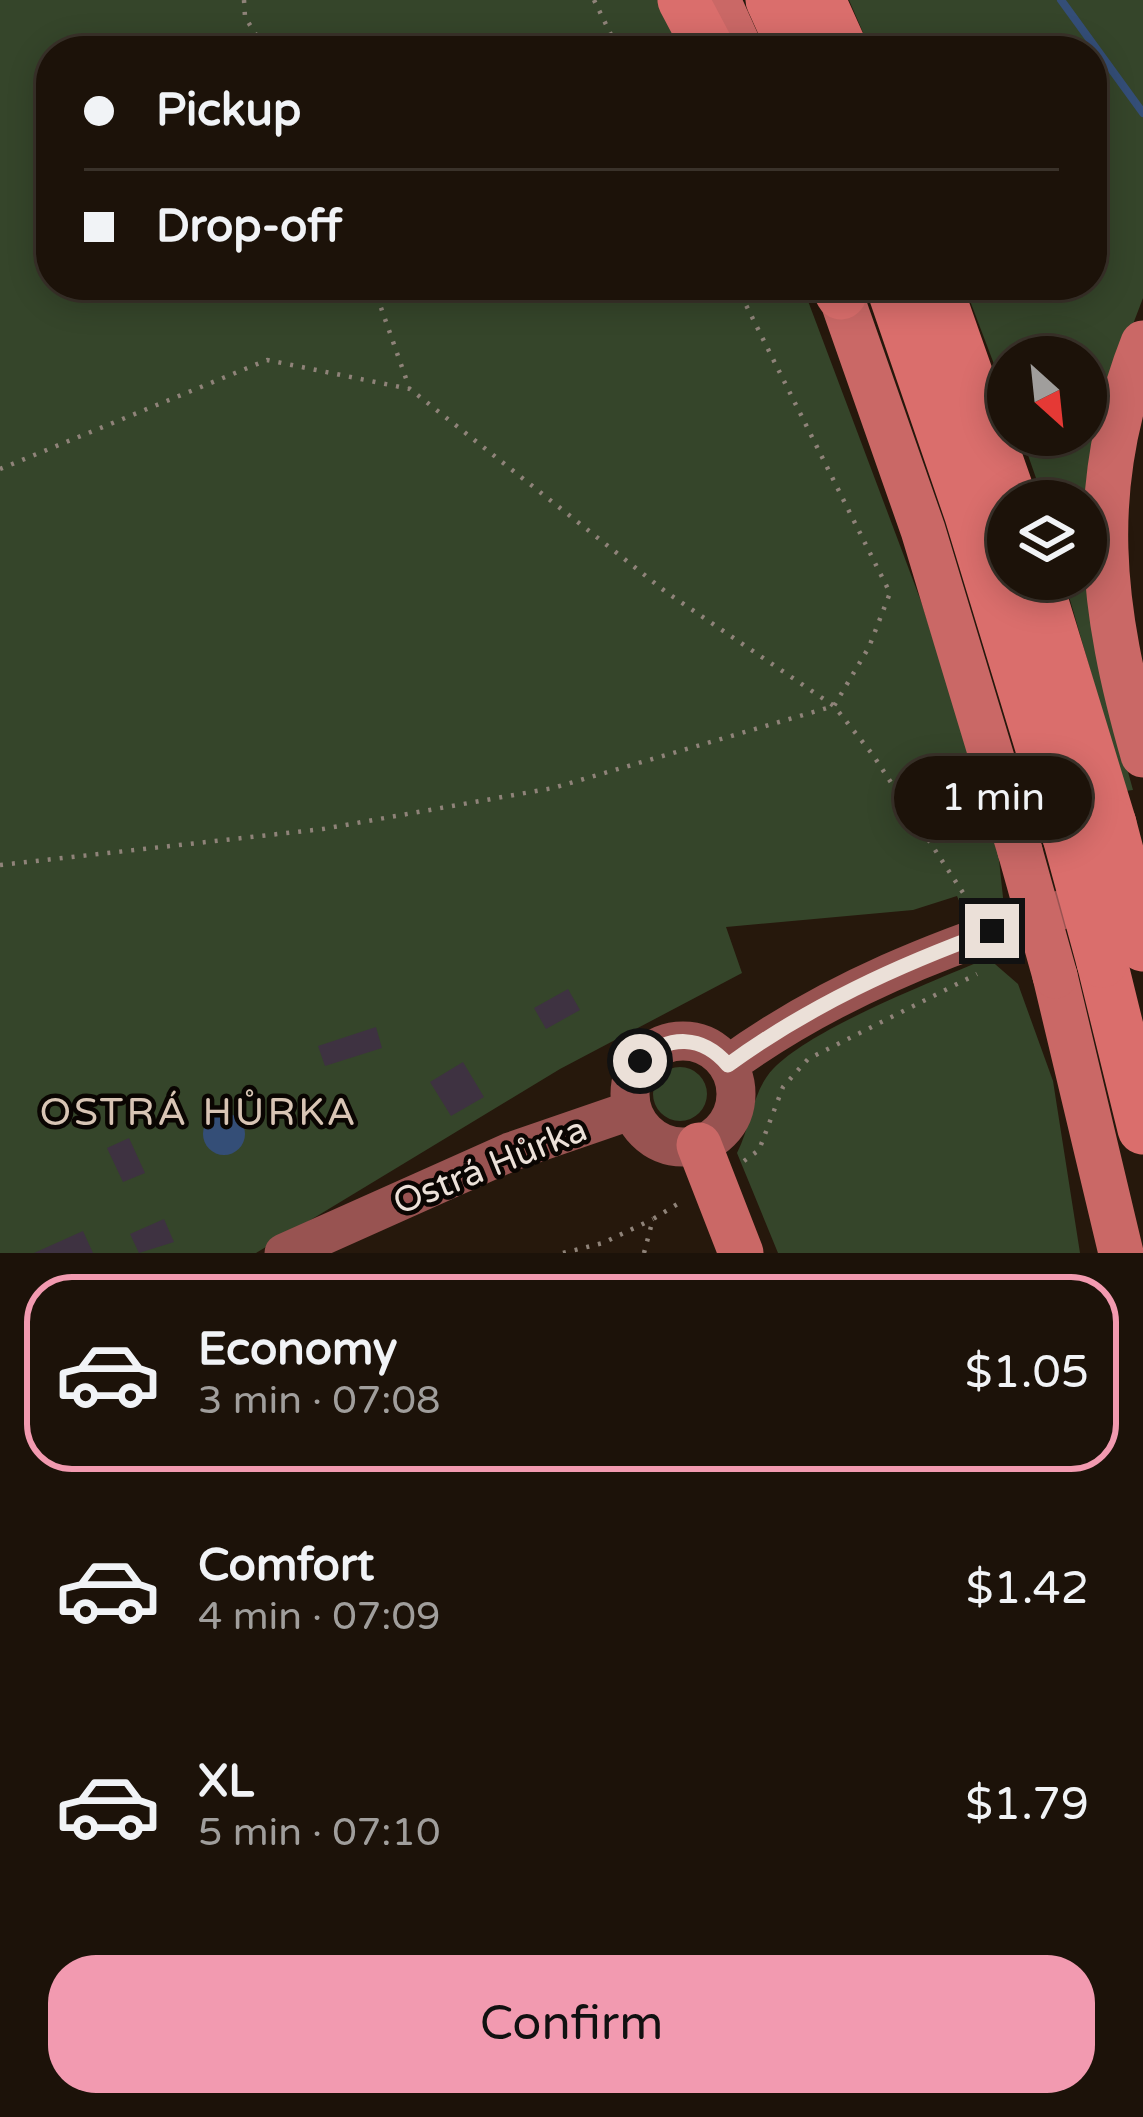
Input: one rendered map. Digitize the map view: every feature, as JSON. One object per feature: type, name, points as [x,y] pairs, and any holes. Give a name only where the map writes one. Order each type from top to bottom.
[{"type":"highway","points":[[683,0],[702,36]]},
{"type":"highway","points":[[718,0],[734,36]]},
{"type":"highway","points":[[771,0],[787,36]]},
{"type":"highway","points":[[820,0],[836,36]]},
{"type":"highway","points":[[842,300],[922,530],[1066,837]]},
{"type":"highway","points":[[896,300],[970,515],[1066,837],[1143,1129]]},
{"type":"highway","points":[[941,300],[1005,480]]},
{"type":"highway","points":[[1140,354],[1112,446],[1103,553],[1116,655],[1143,755]]},
{"type":"highway","points":[[1038,600],[1066,837]]},
{"type":"highway","points":[[1100,961],[1121,1252]]},
{"type":"highway","points":[[708,1168],[741,1253]]},
{"type":"main road","points":[[728,1065],[797,1018],[852,989],[992,949],[1143,884]]},
{"type":"main road","points":[[668,1042],[702,1044],[728,1065],[736,1096],[733,1112],[714,1138],[708,1168],[639,1125],[632,1110],[632,1076],[640,1061],[668,1042]]},
{"type":"main road","name":"Ostrá Hůrka","points":[[284,1253],[510,1152],[632,1110]]},
{"type":"path","points":[[244,0],[245,17],[257,36]]},
{"type":"path","points":[[594,0],[612,36]]},
{"type":"path","points":[[378,300],[410,389]]},
{"type":"path","points":[[0,865],[322,829],[553,788],[834,706],[868,646],[890,593],[744,300]]},
{"type":"path","points":[[0,469],[267,360],[410,389],[666,592],[834,706],[873,755],[992,949],[808,1059],[783,1088],[759,1150],[708,1168],[653,1219],[603,1244],[563,1253]]},
{"type":"path","points":[[644,1253],[653,1219]]},
{"type":"green space","points":[[0,0],[668,0],[688,36],[36,36],[36,300],[808,300],[922,604],[997,841],[1005,916],[971,929],[957,896],[913,910],[726,927],[742,973],[560,1069],[256,1253],[0,1253]]},
{"type":"green space","points":[[849,0],[1143,0],[1143,298],[1107,406],[1107,336],[987,336],[987,346],[970,300],[1107,300],[1107,36],[865,36]]},
{"type":"green space","points":[[1028,456],[1096,456],[1091,480],[1037,480]]},
{"type":"green space","points":[[1070,600],[1090,600],[1109,703],[1133,790],[1125,791]]},
{"type":"green space","points":[[988,958],[1018,984],[1053,1081],[1080,1253],[778,1253],[737,1153],[766,1078],[791,1053],[844,1022]]},
{"type":"green space","points":[[680,1067],[699,1075],[707,1094],[699,1113],[680,1121],[661,1113],[653,1094],[661,1075]]},
{"type":"water","points":[[224,1113],[239,1119],[245,1134],[239,1149],[224,1155],[209,1149],[203,1134],[209,1119]]},
{"type":"building","points":[[568,989],[580,1010],[546,1029],[534,1008]]},
{"type":"building","points":[[376,1027],[382,1048],[325,1066],[318,1046]]},
{"type":"building","points":[[463,1062],[484,1097],[451,1116],[430,1082]]},
{"type":"building","points":[[129,1138],[145,1173],[123,1182],[107,1148]]},
{"type":"building","points":[[164,1219],[174,1242],[139,1253],[130,1234]]},
{"type":"building","points":[[83,1231],[93,1253],[34,1253]]},
{"type":"waterway","points":[[1061,0],[1087,36]]},
{"type":"waterway","points":[[1107,63],[1143,113]]},
{"type":"district","name":"OSTRÁ HŮRKA","points":[[199,1112]]},
{"type":"route","points":[[640,1061],[668,1042],[685,1040],[716,1052],[728,1065],[797,1018],[852,989],[992,931]]}]
